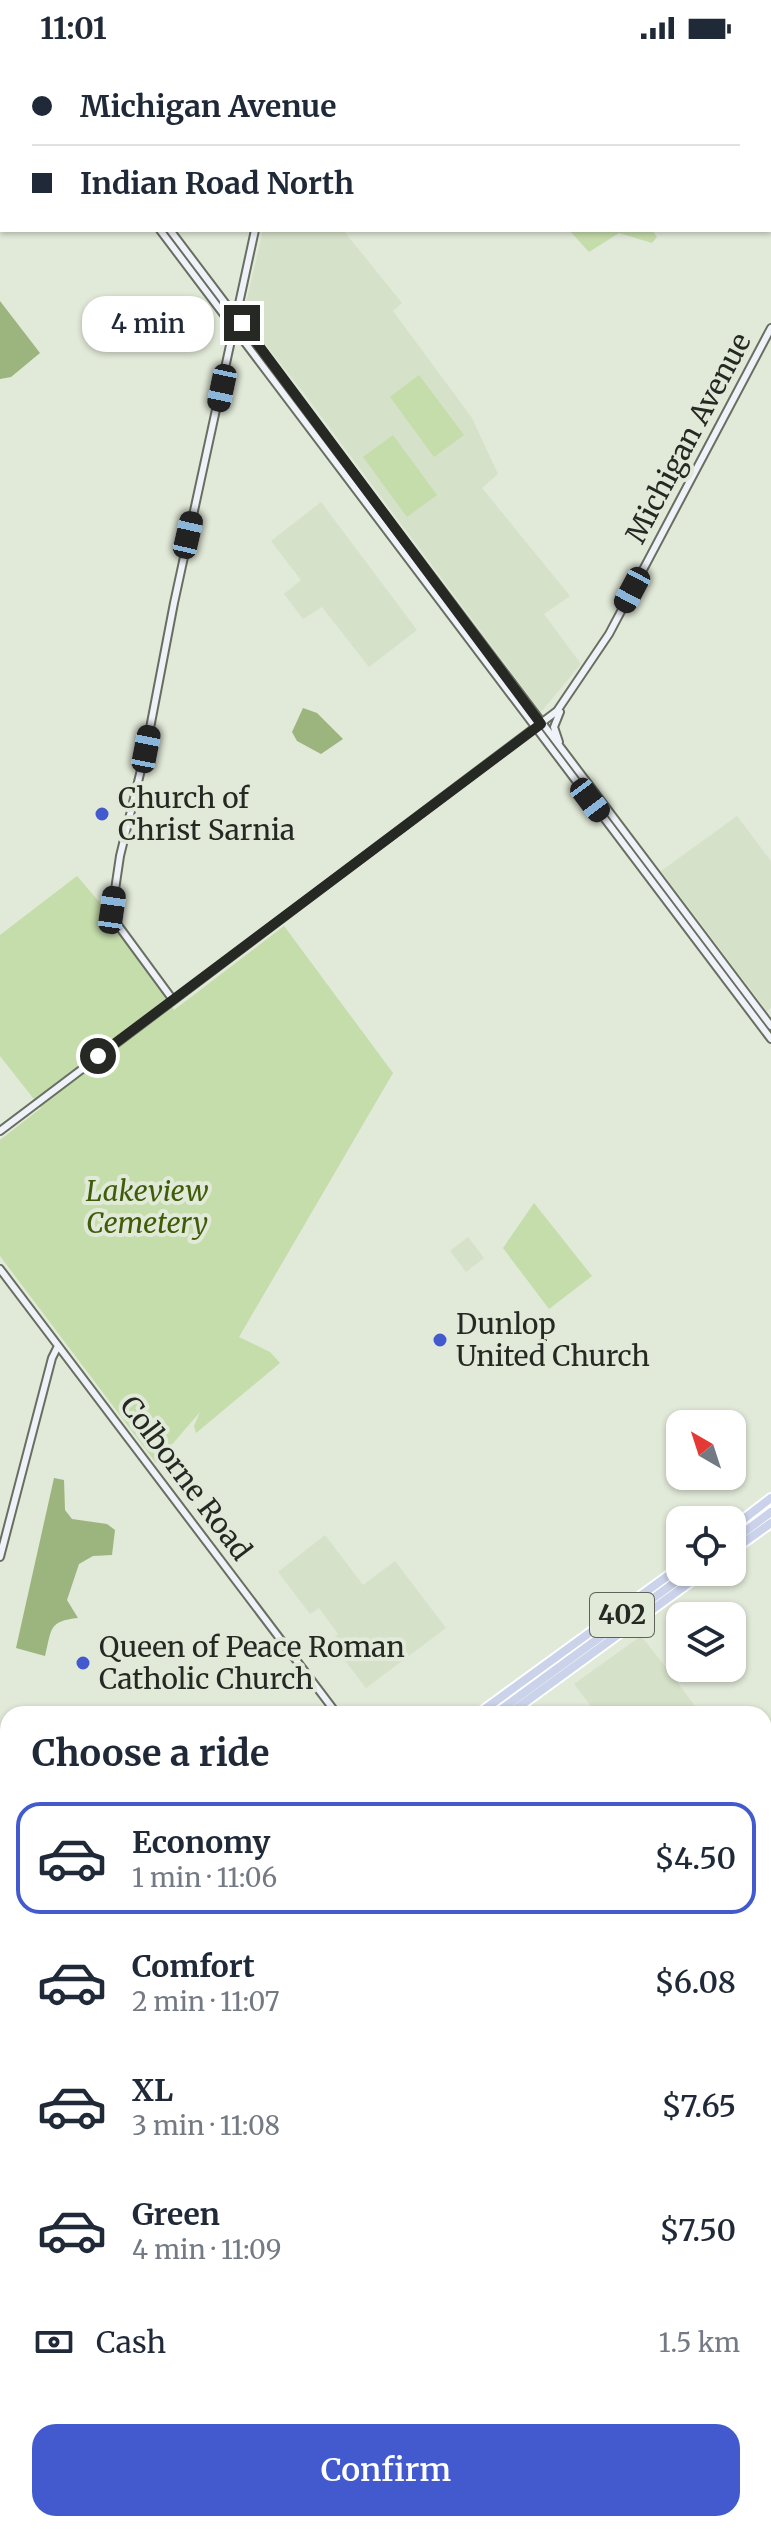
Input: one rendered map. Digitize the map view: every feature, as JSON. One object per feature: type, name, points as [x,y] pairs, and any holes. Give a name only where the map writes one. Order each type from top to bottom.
[{"type":"highway","points":[[746,1517],[771,1498]]},
{"type":"highway","points":[[746,1526],[771,1509]]},
{"type":"highway","points":[[746,1530],[771,1509]]},
{"type":"highway","points":[[746,1543],[771,1523]]},
{"type":"highway","points":[[746,1545],[771,1529]]},
{"type":"highway","points":[[489,1706],[666,1579]]},
{"type":"highway","name":"402","points":[[497,1706],[666,1579]]},
{"type":"highway","points":[[506,1706],[670,1586]]},
{"type":"highway","name":"402","points":[[520,1706],[685,1586]]},
{"type":"highway","points":[[650,1611],[689,1586]]},
{"type":"main road","points":[[162,232],[771,1026]]},
{"type":"main road","points":[[172,232],[237,316],[771,1039]]},
{"type":"main road","points":[[173,1000],[112,917],[112,910],[120,856],[143,764],[174,603],[255,232]]},
{"type":"main road","name":"Michigan Avenue","points":[[0,1131],[557,711],[609,634],[771,328]]},
{"type":"main road","points":[[568,759],[555,734],[554,723],[574,688]]},
{"type":"main road","name":"Colborne Road","points":[[0,1269],[331,1706]]},
{"type":"main road","points":[[0,1557],[52,1358],[58,1346]]},
{"type":"shaded area","points":[[263,232],[345,232],[402,303],[393,311],[472,418],[498,474],[482,488],[570,596],[544,614],[581,664],[541,712],[306,396],[243,316]]},
{"type":"shaded area","points":[[321,502],[417,630],[369,667],[322,607],[303,619],[284,594],[301,580],[271,541]]},
{"type":"shaded area","points":[[737,816],[771,861],[771,1008],[767,1011],[661,871]]},
{"type":"shaded area","points":[[468,1237],[484,1258],[466,1272],[450,1251]]},
{"type":"shaded area","points":[[325,1535],[363,1585],[395,1561],[446,1628],[366,1688],[330,1641],[338,1634],[319,1608],[310,1614],[278,1572]]},
{"type":"shaded area","points":[[641,1636],[666,1667],[666,1682],[677,1682],[695,1706],[591,1706],[574,1684]]},
{"type":"green space","points":[[571,232],[653,232],[657,237],[652,243],[619,233],[589,252]]},
{"type":"green space","points":[[0,301],[40,353],[11,377],[0,379]]},
{"type":"green space","points":[[419,375],[464,435],[434,457],[390,397]]},
{"type":"green space","points":[[393,435],[437,495],[407,517],[363,457]]},
{"type":"green space","points":[[303,708],[317,713],[343,739],[321,754],[297,741],[292,732]]},
{"type":"green space","name":"Lakeview Cemetery","points":[[77,876],[113,918],[174,1010],[284,926],[393,1073],[239,1337],[270,1352],[280,1363],[196,1433],[194,1426],[200,1412],[156,1463],[0,1256],[0,1140],[41,1108],[0,1056],[0,935]]},
{"type":"green space","points":[[534,1203],[592,1276],[549,1309],[503,1248]]},
{"type":"green space","points":[[54,1478],[64,1480],[65,1510],[72,1519],[107,1524],[115,1530],[112,1555],[93,1556],[79,1564],[67,1600],[78,1618],[56,1624],[45,1656],[16,1648]]},
{"type":"place","name":"Church of Christ Sarnia","points":[[102,814]]},
{"type":"place","name":"Dunlop United Church","points":[[440,1340]]},
{"type":"place","name":"Queen of Peace Roman Catholic Church","points":[[83,1663]]},
{"type":"route","points":[[98,1056],[541,724],[242,323]]}]
